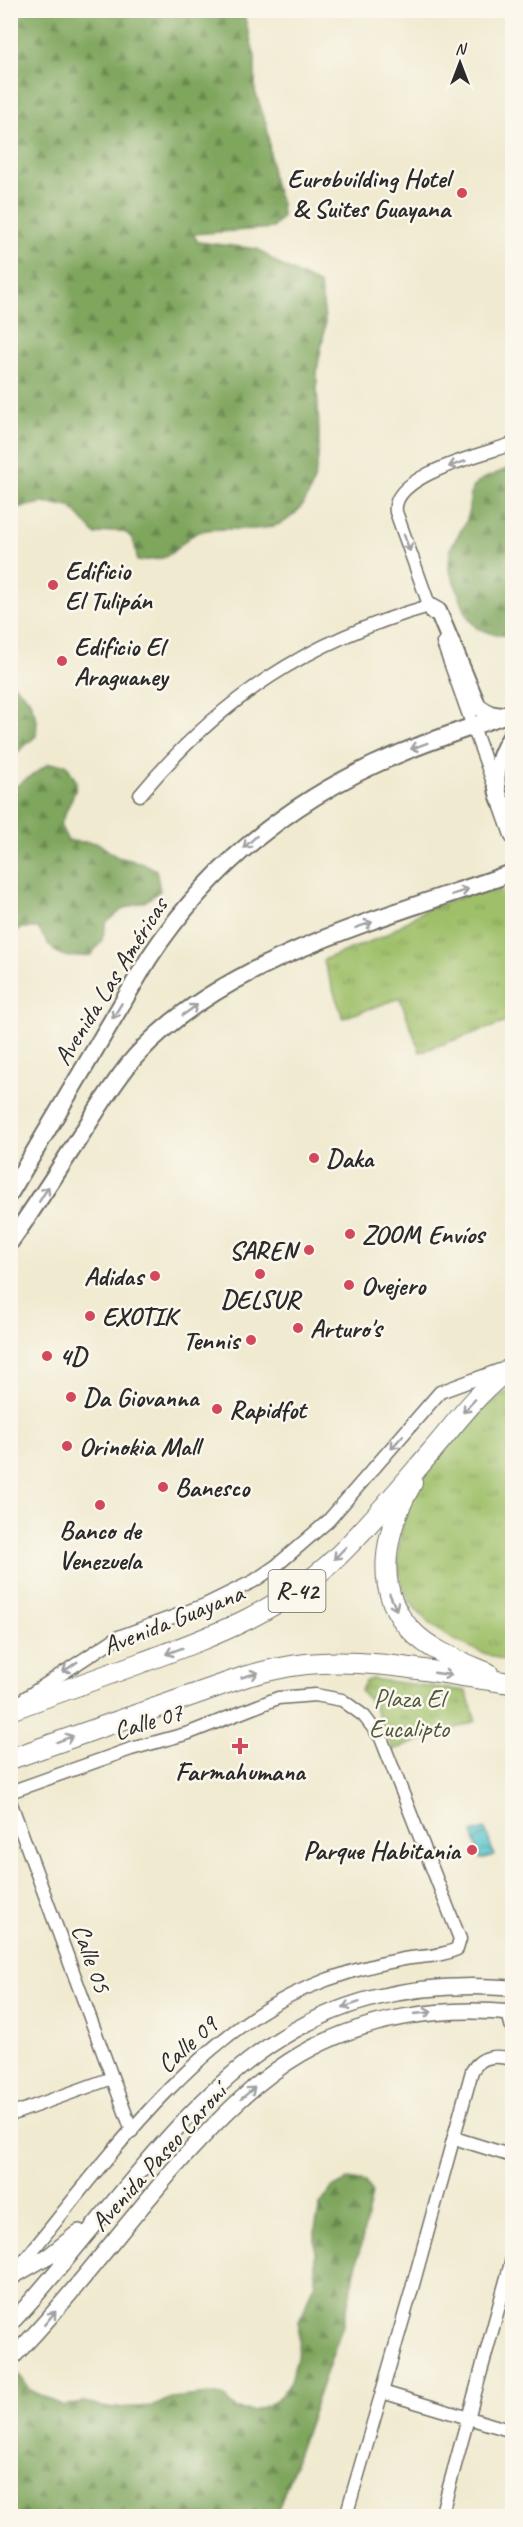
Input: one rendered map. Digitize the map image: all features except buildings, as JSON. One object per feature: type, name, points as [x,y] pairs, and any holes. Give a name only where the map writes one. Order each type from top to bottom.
[{"type":"main road","points":[[429,606],[438,611],[478,707],[489,714],[507,714]]},
{"type":"main road","name":"Avenida Las Américas","points":[[10,1192],[167,930],[215,874],[265,830],[321,793],[401,753],[507,714]]},
{"type":"main road","points":[[513,735],[500,761],[496,787],[498,798],[513,816]]},
{"type":"main road","points":[[10,1242],[122,1073],[148,1044],[183,1014],[234,981],[294,952],[513,873]]},
{"type":"main road","name":"Avenida Guayana","points":[[10,1709],[213,1636],[279,1603],[338,1556],[478,1396],[513,1366]]},
{"type":"main road","points":[[432,1451],[410,1486],[391,1532],[386,1569],[392,1601],[411,1631],[426,1642],[449,1656],[513,1682]]},
{"type":"main road","points":[[10,1759],[247,1676],[277,1668],[307,1664],[369,1664],[513,1682]]},
{"type":"street","points":[[513,444],[422,476],[396,499],[396,512],[513,838]]},
{"type":"street","points":[[140,795],[193,737],[253,687],[303,657],[339,639],[396,615],[429,606]]},
{"type":"street","points":[[10,1709],[116,1638],[205,1605],[254,1581],[276,1566],[328,1521],[440,1392],[513,1366]]},
{"type":"street","name":"Calle 07","points":[[10,1792],[131,1749],[189,1733],[278,1698],[329,1696],[342,1700],[364,1716],[381,1738],[458,1931],[460,1945]]},
{"type":"street","name":"Calle 05","points":[[10,1801],[132,2131]]},
{"type":"street","name":"Calle 09","points":[[10,2278],[172,2086],[243,2024],[302,1990],[336,1976],[404,1959],[441,1955],[457,1949],[460,1945]]},
{"type":"street","name":"Avenida Paseo Caroní","points":[[10,2324],[201,2102],[261,2049],[288,2032],[347,2006],[410,1990],[476,1985],[513,1988]]},
{"type":"street","name":"Avenida Paseo Caroní","points":[[10,2360],[41,2329],[160,2184],[213,2125],[276,2070],[326,2041],[383,2021],[445,2011],[476,2010],[511,2018]]},
{"type":"street","points":[[346,2517],[474,2067],[483,2060],[495,2056],[513,2059]]},
{"type":"street","points":[[10,2115],[112,2078]]},
{"type":"street","points":[[454,2138],[513,2156]]},
{"type":"street","points":[[10,2278],[70,2240],[109,2207]]},
{"type":"street","points":[[441,2517],[513,2259]]},
{"type":"street","points":[[382,2391],[513,2431]]},
{"type":"green space","points":[[11,10],[243,11],[255,57],[255,91],[267,126],[273,181],[281,203],[282,216],[273,228],[193,234],[198,242],[258,249],[280,265],[320,285],[325,321],[317,373],[318,455],[310,492],[301,507],[287,520],[267,528],[202,531],[191,536],[165,557],[137,561],[134,543],[127,533],[114,531],[96,535],[71,507],[43,503],[11,509]]},
{"type":"green space","points":[[512,467],[512,635],[496,635],[477,628],[468,618],[449,569],[450,549],[467,520],[472,488],[481,480]]},
{"type":"green space","points":[[10,681],[29,699],[37,720],[36,736],[11,758]]},
{"type":"green space","points":[[48,764],[66,764],[76,781],[75,791],[60,825],[68,841],[98,843],[117,857],[143,863],[156,870],[160,891],[146,901],[123,909],[106,923],[102,940],[91,955],[71,957],[58,954],[38,928],[21,928],[11,935],[11,790]]},
{"type":"green space","points":[[488,888],[503,891],[512,901],[512,1020],[420,1052],[400,998],[343,1018],[323,960],[384,936],[425,910]]},
{"type":"green space","points":[[512,1388],[512,1664],[457,1641],[427,1621],[406,1594],[398,1565],[398,1550],[415,1489],[427,1467],[463,1429],[490,1404]]},
{"type":"green space","name":"Plaza El Eucalipto","points":[[371,1679],[466,1691],[476,1721],[393,1750],[372,1703],[360,1691],[366,1681]]},
{"type":"green space","points":[[349,2179],[365,2182],[372,2194],[344,2322],[276,2516],[11,2516],[10,2362],[30,2390],[63,2406],[83,2402],[114,2408],[154,2406],[171,2398],[210,2394],[223,2396],[237,2409],[254,2411],[276,2401],[289,2385],[298,2354],[299,2322],[315,2281],[315,2229],[320,2205],[332,2188]]},
{"type":"water","points":[[485,1829],[494,1855],[481,1859],[472,1833]]},
{"type":"place","name":"Eurobuilding Hotel & Suites Guayana","points":[[462,193]]},
{"type":"place","name":"Edificio El Tulipán","points":[[53,585]]},
{"type":"place","name":"Edificio El Araguaney","points":[[62,661]]},
{"type":"place","name":"Daka","points":[[314,1158]]},
{"type":"place","name":"ZOOM Envíos","points":[[350,1234]]},
{"type":"place","name":"SAREN","points":[[309,1250]]},
{"type":"place","name":"DELSUR","points":[[260,1274]]},
{"type":"place","name":"Adidas","points":[[155,1276]]},
{"type":"place","name":"Ovejero","points":[[349,1285]]},
{"type":"place","name":"EXOTIK","points":[[90,1316]]},
{"type":"place","name":"Arturo's","points":[[298,1328]]},
{"type":"place","name":"Tennis","points":[[251,1340]]},
{"type":"place","name":"4D","points":[[47,1356]]},
{"type":"place","name":"Da Giovanna","points":[[71,1397]]},
{"type":"place","name":"Rapidfot","points":[[217,1409]]},
{"type":"place","name":"Orinokia Mall","points":[[67,1446]]},
{"type":"place","name":"Banesco","points":[[163,1487]]},
{"type":"place","name":"Banco de Venezuela","points":[[100,1505]]},
{"type":"place","name":"Farmahumana","points":[[240,1746]]},
{"type":"place","name":"Parque Habitania","points":[[472,1850]]}]
